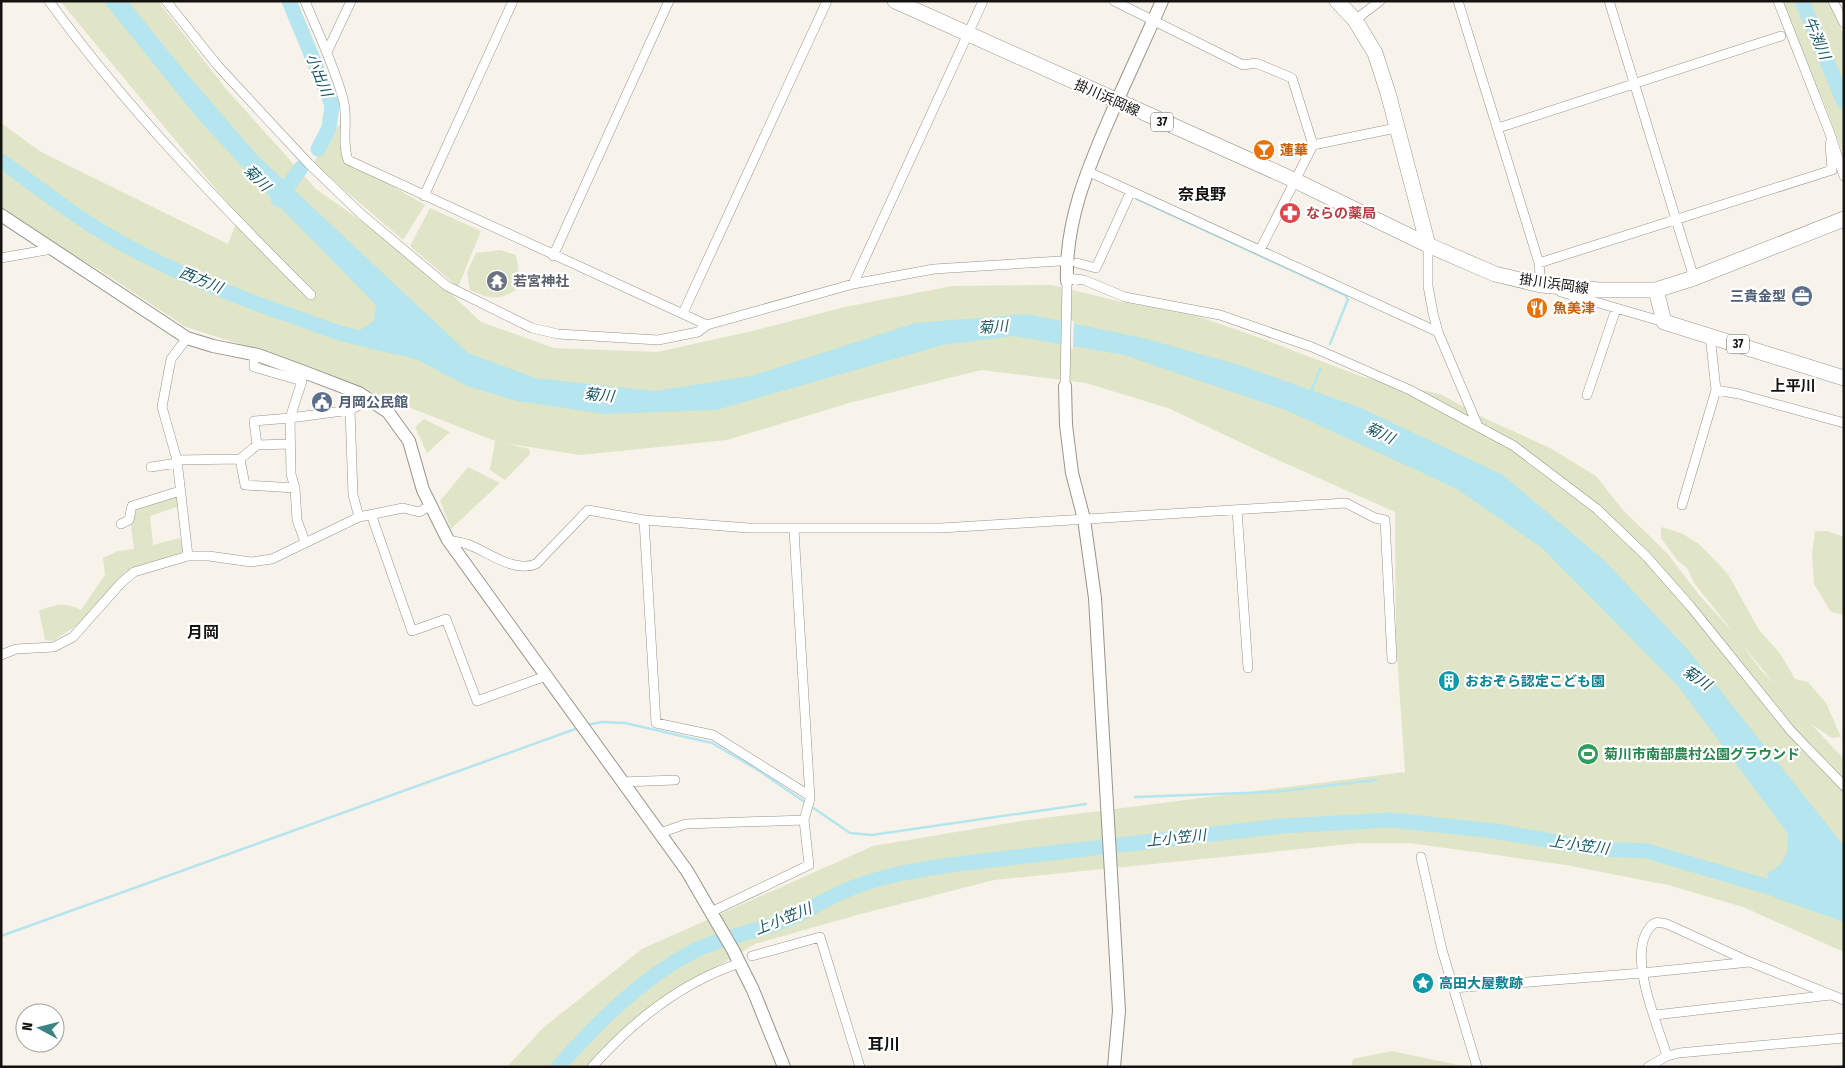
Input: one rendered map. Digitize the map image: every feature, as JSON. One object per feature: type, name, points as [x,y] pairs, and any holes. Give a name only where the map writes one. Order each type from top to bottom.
[{"type":"main road","name":"掛川浜岡線","points":[[895,1],[1294,180],[1428,245],[1495,274],[1541,285],[1599,290],[1656,290],[1694,278],[1844,219]]},
{"type":"main road","points":[[1337,1],[1355,20],[1375,53],[1428,245]]},
{"type":"main road","points":[[1656,290],[1664,322]]},
{"type":"main road","name":"37","points":[[1664,322],[1844,378]]},
{"type":"street","points":[[49,1],[105,75],[147,126],[213,198],[311,295]]},
{"type":"street","points":[[166,1],[218,66],[309,164],[361,214],[447,286],[532,328],[558,334],[658,340],[698,332],[707,325],[853,284],[934,269],[1060,261]]},
{"type":"street","points":[[305,1],[344,100],[346,119],[345,153],[348,160],[553,256],[707,325]]},
{"type":"street","points":[[326,52],[351,1]]},
{"type":"street","points":[[424,196],[513,1]]},
{"type":"street","points":[[553,256],[669,1]]},
{"type":"street","points":[[683,313],[826,1]]},
{"type":"street","points":[[853,284],[983,1]]},
{"type":"street","points":[[1114,1],[1243,65],[1256,63],[1292,78],[1313,145],[1260,250]]},
{"type":"street","points":[[1114,1067],[1120,1011],[1109,819],[1095,598],[1084,519],[1072,474],[1066,425],[1067,280],[1071,228],[1086,171],[1162,1]]},
{"type":"street","points":[[1355,20],[1380,1]]},
{"type":"street","points":[[1458,1],[1539,263],[1541,285],[1664,322]]},
{"type":"street","points":[[1609,1],[1694,278]]},
{"type":"street","points":[[1778,1],[1832,138],[1844,176]]},
{"type":"street","points":[[1833,1],[1844,23]]},
{"type":"street","points":[[1498,128],[1781,36]]},
{"type":"street","points":[[1313,145],[1396,128]]},
{"type":"street","points":[[1539,263],[1832,170],[1830,144],[1832,138]]},
{"type":"street","points":[[1086,171],[1438,332]]},
{"type":"street","points":[[1077,263],[1096,268],[1131,192]]},
{"type":"street","points":[[1,215],[186,338],[213,346],[254,354],[371,399],[388,412],[409,441],[430,506],[448,540],[660,833],[711,912],[753,990],[784,1067]]},
{"type":"street","points":[[1428,245],[1428,286],[1438,332],[1476,424]]},
{"type":"street","points":[[1,258],[52,249]]},
{"type":"street","points":[[1067,280],[1084,280],[1125,297],[1220,315],[1312,347],[1410,390],[1514,446],[1559,478],[1596,509],[1646,557],[1691,606],[1791,731],[1844,786]]},
{"type":"street","points":[[1587,394],[1616,309]]},
{"type":"street","points":[[1682,505],[1716,390],[1710,335]]},
{"type":"street","points":[[186,338],[171,359],[162,407],[177,461],[188,556]]},
{"type":"street","points":[[254,354],[254,367],[302,382],[290,418],[290,444],[291,474],[295,488],[297,520],[305,542]]},
{"type":"street","points":[[1716,390],[1740,394],[1844,423]]},
{"type":"street","points":[[257,445],[254,421],[350,410],[371,399]]},
{"type":"street","points":[[350,410],[353,496],[359,517]]},
{"type":"street","points":[[151,467],[177,461],[240,458],[257,445],[290,444]]},
{"type":"street","points":[[240,458],[245,485],[295,488]]},
{"type":"street","points":[[121,524],[129,520],[132,506],[180,491]]},
{"type":"street","points":[[448,540],[466,544],[516,566],[528,567],[536,564],[588,510],[644,520],[794,530],[941,528],[1346,503],[1374,518],[1385,520],[1392,659]]},
{"type":"street","points":[[1,655],[16,649],[54,647],[73,637],[121,583],[134,572],[188,556],[210,556],[251,562],[272,559],[359,517],[403,508],[420,512],[430,506]]},
{"type":"street","points":[[1237,510],[1248,668]]},
{"type":"street","points":[[370,514],[412,631],[446,619],[477,701],[546,676]]},
{"type":"street","points":[[644,520],[656,723],[713,735],[810,798]]},
{"type":"street","points":[[711,912],[809,865],[804,820],[810,798],[794,530]]},
{"type":"street","points":[[622,782],[675,780]]},
{"type":"street","points":[[660,833],[686,824],[804,820]]},
{"type":"street","points":[[1421,858],[1442,950],[1476,1067]]},
{"type":"street","points":[[1668,1056],[1642,973],[1641,952],[1645,933],[1653,923],[1660,922],[1750,962],[1844,1000]]},
{"type":"street","points":[[752,956],[820,937],[860,1067]]},
{"type":"street","points":[[1453,988],[1642,973],[1750,962]]},
{"type":"street","points":[[592,1067],[632,1026],[685,988],[717,971],[740,963]]},
{"type":"street","points":[[1655,1015],[1831,995]]},
{"type":"street","points":[[1648,1067],[1668,1056],[1844,1038]]},
{"type":"green space","points":[[60,1],[158,1],[226,89],[316,189],[411,256],[481,322],[554,348],[657,352],[752,331],[845,307],[952,286],[1052,285],[1122,302],[1197,316],[1363,377],[1440,394],[1484,418],[1550,448],[1596,476],[1622,509],[1667,553],[1700,596],[1734,633],[1694,583],[1687,568],[1677,560],[1661,538],[1661,527],[1681,533],[1699,544],[1728,574],[1759,630],[1781,655],[1795,679],[1808,682],[1826,703],[1841,737],[1832,738],[1811,724],[1844,759],[1844,952],[1743,907],[1668,885],[1566,865],[1483,853],[1409,843],[1360,843],[994,880],[857,915],[755,944],[654,1004],[587,1067],[507,1067],[543,1028],[642,949],[873,846],[1021,821],[1405,772],[1396,641],[1395,512],[1168,408],[1086,383],[981,370],[849,403],[727,440],[580,455],[505,443],[529,449],[530,454],[505,480],[490,470],[495,441],[283,358],[186,327],[107,275],[1,210],[1,123],[41,152],[228,244],[239,217]],"holes":[[[1739,640],[1775,685],[1760,669]]]},
{"type":"green space","points":[[1773,1],[1830,1],[1844,37],[1844,156],[1823,100]]},
{"type":"green space","points":[[343,120],[348,160],[425,205],[403,240],[313,163]]},
{"type":"green space","points":[[430,208],[481,231],[458,287],[410,246]]},
{"type":"green space","points":[[500,250],[516,255],[521,287],[497,298],[470,290],[467,272],[476,253]]},
{"type":"green space","points":[[424,419],[450,432],[427,453],[415,427]]},
{"type":"green space","points":[[468,467],[500,483],[451,529],[440,501]]},
{"type":"green space","points":[[177,491],[182,505],[150,516],[153,545],[180,538],[184,552],[127,572],[85,620],[53,641],[45,640],[39,611],[60,605],[81,610],[105,575],[103,558],[118,551],[134,549],[131,525],[137,509]]},
{"type":"green space","points":[[1815,531],[1827,531],[1844,537],[1844,615],[1831,612],[1814,584],[1812,554]]},
{"type":"green space","points":[[1392,1051],[1467,1067],[1351,1067],[1353,1059]]},
{"type":"water","name":"菊川","points":[[103,1],[128,1],[181,67],[258,156],[468,353],[535,378],[654,391],[751,376],[915,323],[1027,314],[1143,338],[1239,365],[1359,407],[1503,475],[1605,561],[1689,651],[1844,846],[1844,922],[1773,897],[1767,874],[1785,858],[1788,834],[1679,687],[1542,548],[1457,489],[1288,411],[1124,355],[1013,336],[943,345],[716,410],[604,414],[517,401],[467,386],[416,359],[367,348],[360,330],[374,321],[376,305],[273,200],[199,120]]},
{"type":"pier","points":[[1061,319],[1074,321],[1073,349],[1061,347]]},
{"type":"waterway","name":"小出川","points":[[289,1],[332,105],[329,128],[318,149]]},
{"type":"waterway","name":"牛渕川","points":[[1802,1],[1844,102]]},
{"type":"waterway","name":"西方川","points":[[1,161],[91,225],[174,270],[246,300],[327,329],[349,336],[383,341]]},
{"type":"waterway","name":"小出川","points":[[278,199],[301,168]]},
{"type":"waterway","points":[[1137,199],[1345,295],[1348,299],[1330,344]]},
{"type":"waterway","points":[[1310,394],[1320,369]]},
{"type":"waterway","points":[[586,725],[602,722],[625,723],[712,743],[758,770],[850,833],[872,835],[1086,804]]},
{"type":"waterway","points":[[1,936],[578,728]]},
{"type":"waterway","points":[[1135,797],[1275,792],[1376,780]]},
{"type":"waterway","name":"上小笠川","points":[[558,1067],[621,1002],[657,974],[696,950],[789,919],[853,887],[907,872],[949,865],[1282,826],[1391,820],[1494,831],[1598,849],[1647,851],[1789,893]]},
{"type":"waterway","points":[[1837,1067],[1844,1066]]},
{"type":"place","name":"蓮華","points":[[1264,150]]},
{"type":"place","name":"ならの薬局","points":[[1290,213]]},
{"type":"place","name":"若宮神社","points":[[497,281]]},
{"type":"place","name":"三貴金型","points":[[1802,296]]},
{"type":"place","name":"魚美津","points":[[1537,308]]},
{"type":"place","name":"月岡公民館","points":[[322,402]]},
{"type":"place","name":"おおぞら認定こども園","points":[[1449,681]]},
{"type":"place","name":"菊川市南部農村公園グラウンド","points":[[1588,754]]},
{"type":"place","name":"高田大屋敷跡","points":[[1423,983]]},
{"type":"district","name":"奈良野","points":[[1202,194]]},
{"type":"district","name":"上平川","points":[[1793,386]]},
{"type":"district","name":"月岡","points":[[203,632]]},
{"type":"district","name":"耳川","points":[[884,1044]]}]
